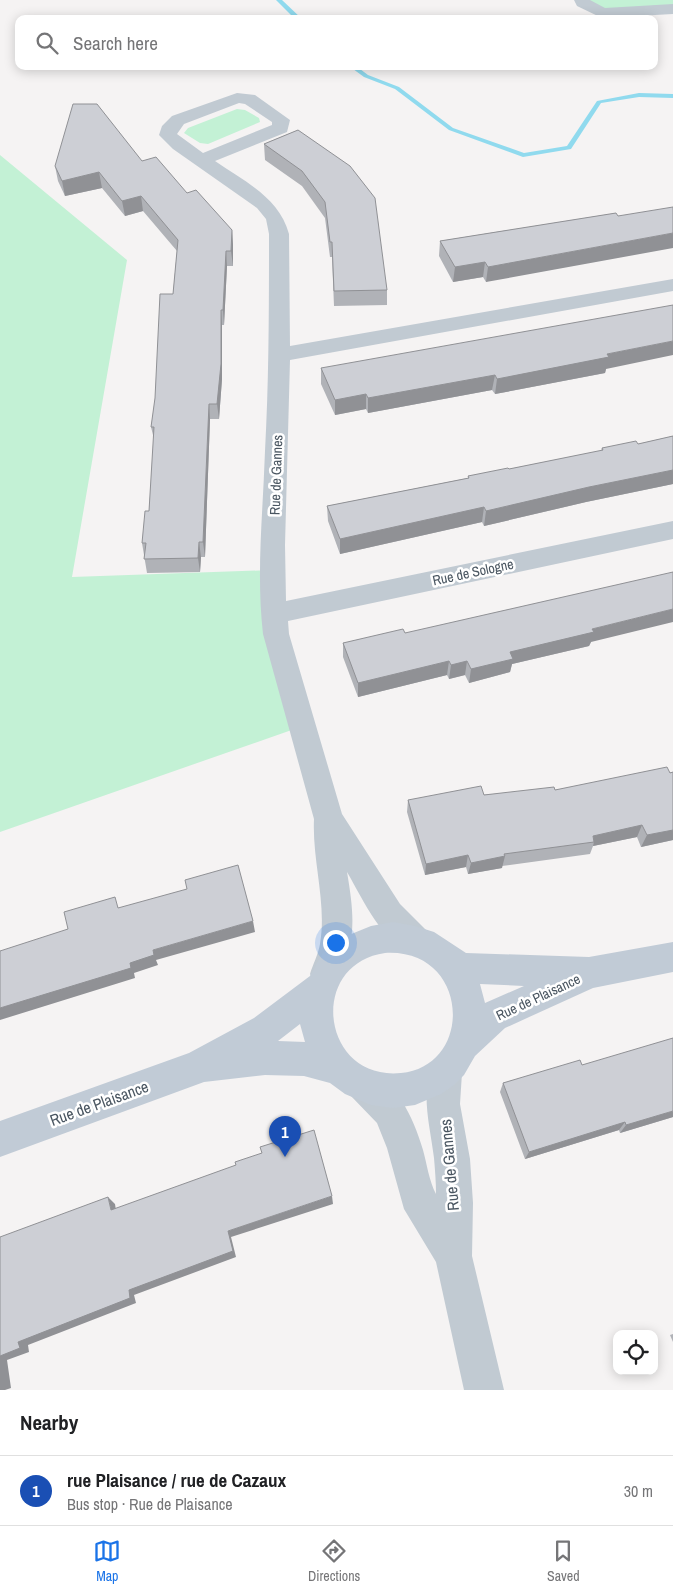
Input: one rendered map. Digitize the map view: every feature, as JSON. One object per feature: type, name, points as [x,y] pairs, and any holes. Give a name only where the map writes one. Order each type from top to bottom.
[{"type":"street","points":[[582,0],[582,3],[602,12],[632,13],[673,9]]},
{"type":"street","name":"Rue de Gannes","points":[[202,160],[281,128],[282,120],[249,99],[237,98],[178,120],[171,126],[168,136],[264,204],[275,218],[279,234],[281,355],[272,570],[273,614],[276,634],[328,819],[389,914],[415,941]]},
{"type":"street","points":[[281,355],[673,285]]},
{"type":"street","name":"Rue de Sologne","points":[[273,614],[673,530]]},
{"type":"street","name":"Rue de Gannes","points":[[322,981],[336,945],[336,908],[326,840],[328,819]]},
{"type":"street","points":[[390,937],[415,941],[433,949],[448,962],[462,979],[469,999],[471,1021],[466,1043],[457,1059],[445,1073],[426,1084],[405,1090],[383,1090],[351,1076],[326,1051],[318,1030],[315,1009],[322,981],[342,955],[364,942],[390,937]]},
{"type":"street","name":"Rue de Plaisance","points":[[448,962],[466,968],[589,973],[673,957]]},
{"type":"street","name":"Rue de Plaisance","points":[[466,1043],[493,1016],[589,973]]},
{"type":"street","name":"Rue de Plaisance","points":[[0,1139],[198,1067],[266,1030],[322,981]]},
{"type":"street","name":"Rue de Plaisance","points":[[198,1067],[265,1058],[304,1059],[351,1076]]},
{"type":"street","name":"Rue de Gannes","points":[[445,1073],[443,1104],[452,1159],[455,1203],[453,1256],[484,1390]]},
{"type":"street","name":"Rue de Gannes","points":[[351,1076],[390,1111],[405,1148],[417,1196],[453,1256]]},
{"type":"green space","points":[[582,0],[673,0],[673,9],[602,13]]},
{"type":"green space","points":[[237,109],[245,110],[259,118],[260,122],[208,144],[200,143],[184,133],[188,128]]},
{"type":"green space","points":[[0,155],[127,260],[72,577],[272,570],[303,726],[0,832]]},
{"type":"building","points":[[73,104],[97,104],[142,161],[156,157],[187,193],[196,190],[232,230],[231,251],[226,251],[223,310],[221,310],[221,364],[217,404],[209,404],[203,542],[199,542],[198,558],[144,559],[146,543],[142,543],[145,511],[149,511],[154,427],[151,427],[155,398],[160,294],[173,294],[178,240],[141,196],[122,201],[99,172],[62,181],[55,166]]},
{"type":"building","points":[[298,130],[350,166],[375,198],[387,290],[334,291],[332,242],[330,242],[325,202],[302,171],[264,144]]},
{"type":"building","points":[[673,207],[673,233],[488,267],[485,262],[455,267],[440,241],[616,213],[618,216]]},
{"type":"building","points":[[673,305],[673,341],[607,354],[609,357],[497,379],[495,375],[368,398],[366,394],[335,400],[321,368]]},
{"type":"building","points":[[673,436],[673,470],[486,511],[484,507],[340,539],[327,506],[603,450],[602,448],[636,441],[638,444]]},
{"type":"building","points":[[673,572],[673,609],[592,629],[594,632],[510,652],[513,659],[471,669],[467,661],[451,665],[449,661],[358,683],[343,643],[403,629],[405,633]]},
{"type":"building","points":[[667,767],[670,773],[673,772],[673,830],[647,835],[642,825],[593,836],[594,842],[504,854],[505,856],[471,863],[468,855],[426,864],[408,800],[481,786],[484,795],[554,787],[555,790]]},
{"type":"building","points":[[238,865],[253,921],[153,950],[154,955],[130,963],[131,968],[0,1008],[0,951],[68,929],[64,912],[115,897],[118,908],[187,889],[185,880]]},
{"type":"building","points":[[673,1038],[673,1111],[626,1125],[625,1122],[529,1152],[503,1083],[580,1060],[582,1065]]},
{"type":"building","points":[[314,1130],[332,1196],[228,1231],[233,1251],[129,1290],[130,1298],[18,1342],[20,1348],[0,1356],[0,1237],[108,1197],[111,1210],[236,1165],[235,1162],[262,1153],[260,1147]]},
{"type":"waterway","points":[[279,0],[295,15]]},
{"type":"waterway","points":[[358,70],[366,76],[397,88],[451,129],[523,155],[569,148],[599,102],[639,95],[673,96]]},
{"type":"place","name":"rue Plaisance / rue de Cazaux","points":[[285,1157]]}]
